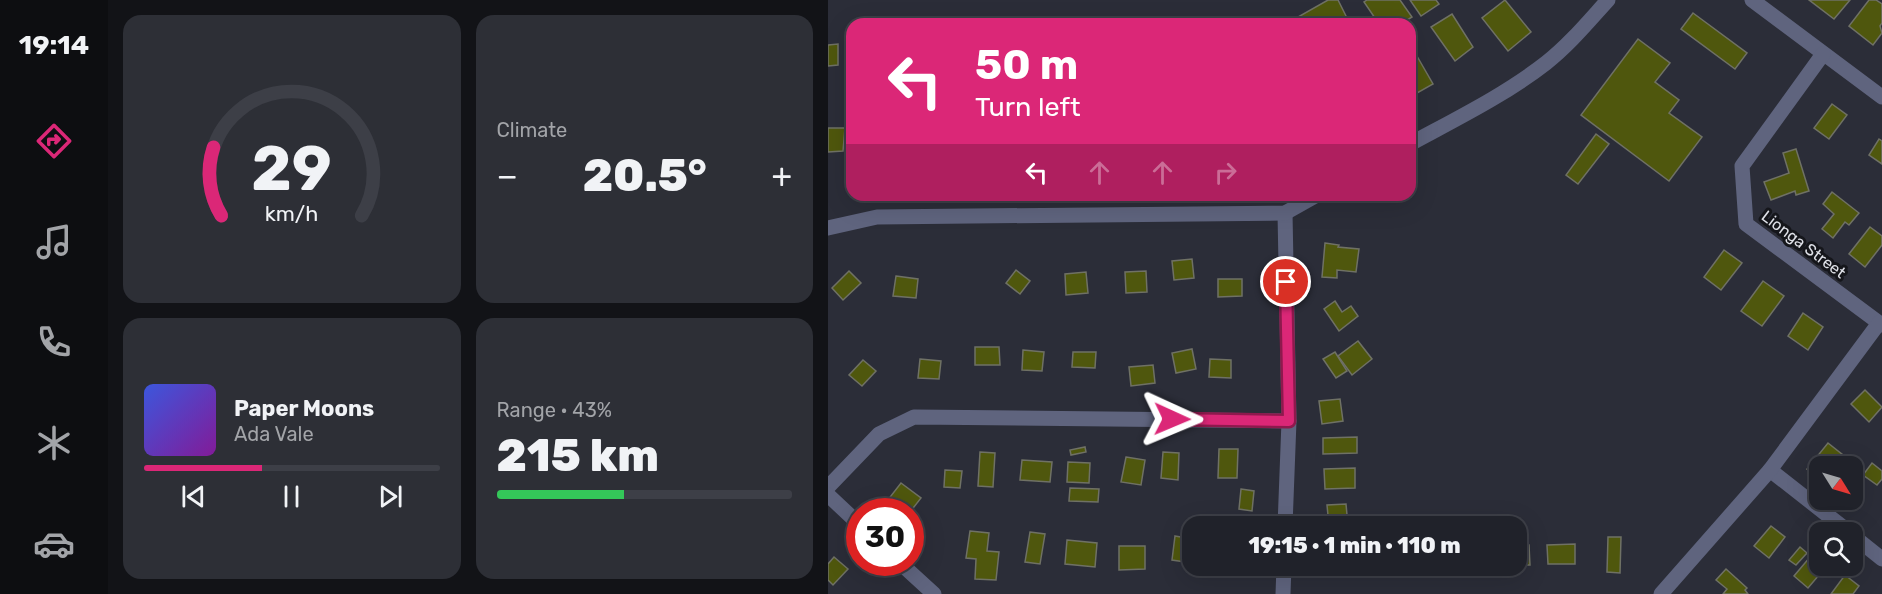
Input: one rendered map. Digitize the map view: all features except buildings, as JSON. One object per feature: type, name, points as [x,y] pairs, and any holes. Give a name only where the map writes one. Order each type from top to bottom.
[{"type":"street","points":[[1416,141],[1467,113],[1546,64],[1573,39],[1608,0]]},
{"type":"street","points":[[1752,0],[1882,97]]},
{"type":"street","name":"Lionga Street","points":[[1823,54],[1742,165],[1746,224],[1880,324]]},
{"type":"street","points":[[828,228],[878,217],[1285,213],[1306,201]]},
{"type":"street","points":[[1285,213],[1289,421],[1285,516]]},
{"type":"street","points":[[1661,594],[1770,470],[1880,324]]},
{"type":"street","points":[[828,487],[879,434],[914,417],[1289,421]]},
{"type":"street","points":[[1770,470],[1836,522]]},
{"type":"street","points":[[828,495],[846,512]]},
{"type":"street","points":[[1863,544],[1882,559]]},
{"type":"street","points":[[914,576],[934,594]]},
{"type":"street","points":[[1283,594],[1284,576]]},
{"type":"route","points":[[1172,419],[1289,421],[1286,282]]}]
